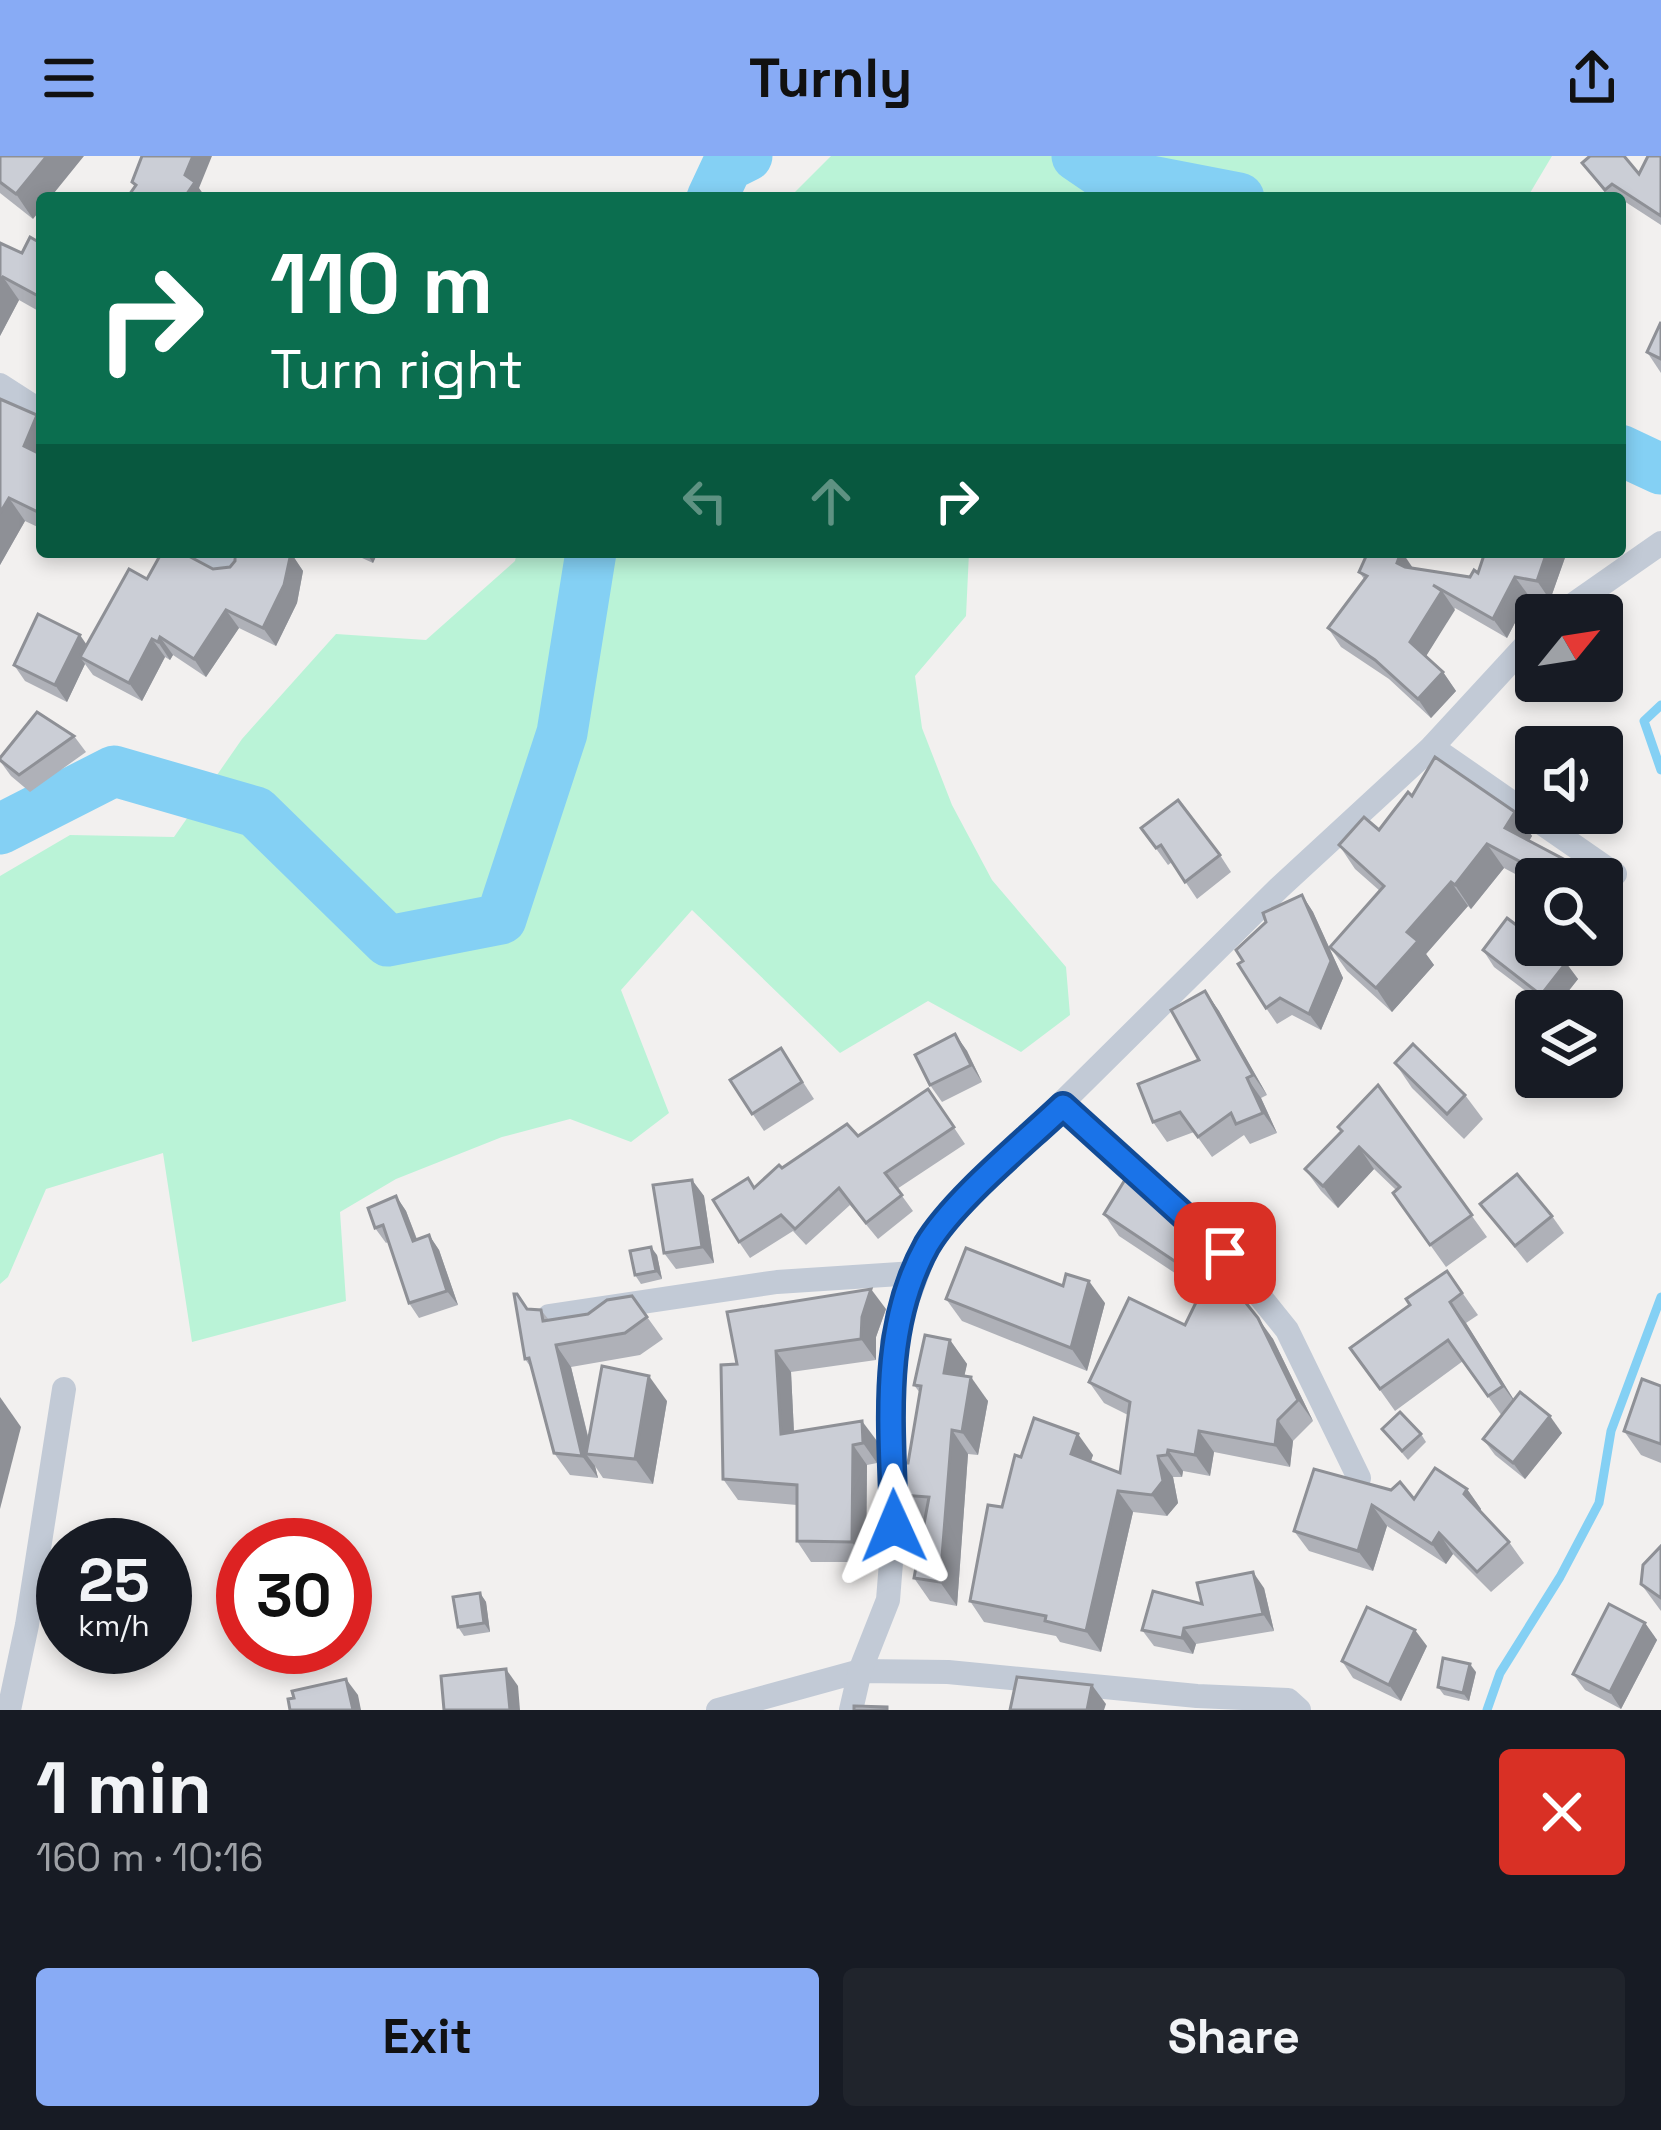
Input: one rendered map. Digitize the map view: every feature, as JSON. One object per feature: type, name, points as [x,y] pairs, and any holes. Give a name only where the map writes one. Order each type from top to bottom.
[{"type":"street","points":[[0,385],[36,408]]},
{"type":"street","points":[[1588,594],[1661,543]]},
{"type":"street","points":[[208,558],[233,572]]},
{"type":"street","points":[[850,1710],[888,1600],[894,1526],[892,1342],[929,1242],[1279,888],[1432,747],[1515,657]]},
{"type":"street","points":[[1432,747],[1593,858]]},
{"type":"street","points":[[1063,1106],[1225,1253],[1287,1330],[1359,1478]]},
{"type":"street","points":[[549,1316],[777,1282],[915,1273]]},
{"type":"street","points":[[9,1710],[64,1388]]},
{"type":"street","points":[[718,1710],[860,1671],[948,1672],[1288,1700],[1299,1710]]},
{"type":"green space","points":[[831,156],[1552,156],[1531,192],[795,192]]},
{"type":"green space","points":[[969,558],[966,616],[915,676],[922,728],[952,805],[992,880],[1066,967],[1070,1015],[1021,1052],[928,1001],[840,1053],[692,910],[621,990],[669,1113],[631,1142],[570,1119],[502,1137],[396,1179],[340,1212],[346,1301],[192,1342],[163,1153],[46,1189],[8,1277],[0,1284],[0,876],[70,835],[174,837],[242,739],[336,634],[426,640],[515,561]]},
{"type":"building","points":[[0,156],[47,156],[16,194],[0,182]]},
{"type":"building","points":[[142,156],[193,156],[185,175],[195,182],[188,192],[131,192],[136,185],[132,182]]},
{"type":"building","points":[[1590,156],[1624,156],[1639,174],[1648,156],[1661,156],[1661,216],[1612,184],[1605,190],[1582,163]]},
{"type":"building","points":[[30,237],[36,240],[36,295],[3,277],[0,282],[0,243],[22,253]]},
{"type":"building","points":[[1661,322],[1661,359],[1647,352]]},
{"type":"building","points":[[0,399],[36,415],[24,446],[36,452],[36,511],[9,498],[0,513]]},
{"type":"building","points":[[159,558],[192,558],[213,569],[230,567],[235,558],[290,558],[284,585],[263,628],[226,610],[194,659],[160,637],[158,642],[152,639],[129,683],[80,657],[129,569],[147,579]]},
{"type":"building","points":[[1365,558],[1399,558],[1397,563],[1405,567],[1470,577],[1474,570],[1478,573],[1483,558],[1545,558],[1537,581],[1515,577],[1493,619],[1433,585],[1442,591],[1410,642],[1443,672],[1418,699],[1375,660],[1328,628],[1367,576],[1359,572]]},
{"type":"building","points":[[38,614],[80,635],[55,685],[14,665]]},
{"type":"building","points":[[37,712],[74,736],[19,775],[0,758]]},
{"type":"building","points":[[1435,757],[1515,812],[1505,828],[1562,858],[1515,859],[1487,844],[1455,885],[1451,882],[1407,932],[1418,941],[1376,988],[1330,947],[1384,886],[1339,845],[1364,817],[1379,830],[1408,792],[1412,796]]},
{"type":"building","points":[[1178,800],[1220,855],[1185,882],[1161,845],[1156,848],[1141,828]]},
{"type":"building","points":[[1302,895],[1331,961],[1309,1014],[1280,998],[1266,1008],[1238,964],[1243,961],[1236,950],[1266,922],[1263,913]]},
{"type":"building","points":[[1507,918],[1515,924],[1515,966],[1564,966],[1545,990],[1535,990],[1483,950]]},
{"type":"building","points":[[1205,991],[1253,1075],[1247,1078],[1263,1113],[1236,1124],[1231,1113],[1198,1137],[1180,1112],[1153,1122],[1138,1084],[1199,1060],[1171,1010]]},
{"type":"building","points":[[955,1034],[971,1065],[930,1085],[915,1055]]},
{"type":"building","points":[[1413,1044],[1465,1095],[1447,1114],[1395,1063]]},
{"type":"building","points":[[781,1048],[802,1082],[752,1114],[730,1080]]},
{"type":"building","points":[[1378,1085],[1472,1215],[1430,1245],[1393,1193],[1400,1187],[1359,1147],[1323,1186],[1305,1169]]},
{"type":"building","points":[[928,1089],[954,1127],[885,1173],[902,1195],[866,1223],[839,1188],[795,1229],[781,1215],[739,1242],[713,1200],[748,1178],[754,1188],[779,1165],[782,1168],[847,1124],[858,1136]]},
{"type":"building","points":[[1517,1174],[1552,1216],[1515,1246],[1480,1204]]},
{"type":"building","points":[[1126,1178],[1198,1243],[1258,1318],[1298,1400],[1278,1420],[1275,1445],[1199,1431],[1195,1455],[1168,1450],[1167,1455],[1158,1456],[1163,1481],[1152,1495],[1118,1491],[1086,1631],[1045,1621],[1046,1616],[970,1601],[988,1505],[1002,1507],[1015,1455],[1021,1457],[1034,1418],[1078,1434],[1071,1454],[1120,1473],[1130,1402],[1089,1382],[1129,1298],[1185,1325],[1206,1282],[1104,1214]]},
{"type":"building","points":[[692,1180],[702,1247],[664,1253],[653,1185]]},
{"type":"building","points":[[396,1196],[413,1241],[429,1235],[447,1291],[409,1303],[383,1225],[375,1228],[368,1208]]},
{"type":"building","points":[[651,1247],[656,1271],[635,1275],[630,1251]]},
{"type":"building","points":[[966,1248],[1063,1286],[1066,1274],[1089,1281],[1071,1348],[946,1299]]},
{"type":"building","points":[[1447,1271],[1462,1293],[1450,1302],[1503,1386],[1488,1396],[1448,1340],[1380,1389],[1350,1348],[1410,1305],[1406,1299]]},
{"type":"building","points":[[871,1289],[861,1339],[776,1351],[781,1434],[862,1421],[863,1443],[853,1445],[852,1542],[797,1541],[797,1485],[723,1479],[721,1365],[737,1364],[727,1312]]},
{"type":"building","points":[[514,1294],[527,1309],[541,1310],[543,1321],[588,1314],[607,1300],[632,1296],[647,1317],[625,1333],[556,1345],[582,1456],[554,1453],[529,1358],[525,1359]]},
{"type":"building","points":[[925,1335],[950,1340],[944,1373],[971,1377],[962,1432],[952,1430],[940,1582],[914,1578],[929,1497],[902,1495],[921,1386],[914,1385]]},
{"type":"building","points":[[602,1366],[649,1376],[635,1459],[586,1454]]},
{"type":"building","points":[[1642,1379],[1661,1386],[1661,1444],[1624,1431]]},
{"type":"building","points":[[1520,1392],[1550,1416],[1513,1463],[1483,1439]]},
{"type":"building","points":[[1400,1412],[1421,1434],[1402,1451],[1382,1429]]},
{"type":"building","points":[[1435,1468],[1467,1489],[1464,1494],[1509,1542],[1477,1572],[1439,1533],[1432,1544],[1372,1505],[1358,1551],[1294,1531],[1314,1469],[1391,1490],[1400,1482],[1414,1499]]},
{"type":"building","points":[[1661,1546],[1661,1598],[1641,1584],[1643,1565]]},
{"type":"building","points":[[1253,1572],[1263,1614],[1184,1628],[1182,1638],[1142,1630],[1153,1591],[1202,1604],[1197,1583]]},
{"type":"building","points":[[480,1593],[484,1623],[458,1627],[453,1597]]},
{"type":"building","points":[[1609,1604],[1645,1623],[1610,1692],[1573,1674]]},
{"type":"building","points":[[1367,1607],[1415,1630],[1389,1685],[1342,1661]]},
{"type":"building","points":[[1443,1658],[1470,1664],[1463,1693],[1438,1687]]},
{"type":"building","points":[[506,1669],[510,1710],[444,1710],[441,1676]]},
{"type":"building","points":[[1017,1677],[1092,1685],[1087,1710],[1010,1710]]},
{"type":"building","points":[[346,1679],[353,1710],[290,1710],[292,1691]]},
{"type":"building","points":[[854,1706],[887,1707],[887,1710],[854,1710]]},
{"type":"waterway","points":[[715,192],[727,166],[747,156]]},
{"type":"waterway","points":[[1077,156],[1099,171],[1208,192]]},
{"type":"waterway","points":[[1626,453],[1661,469]]},
{"type":"waterway","points":[[0,829],[114,771],[256,812],[388,941],[501,919],[562,733],[590,558]]},
{"type":"waterway","points":[[1661,705],[1644,721],[1661,770]]},
{"type":"waterway","points":[[1487,1710],[1500,1673],[1599,1503],[1611,1431],[1661,1297]]},
{"type":"route","points":[[894,1526],[892,1342],[915,1273],[929,1242],[982,1182],[1063,1106],[1225,1253]]}]
